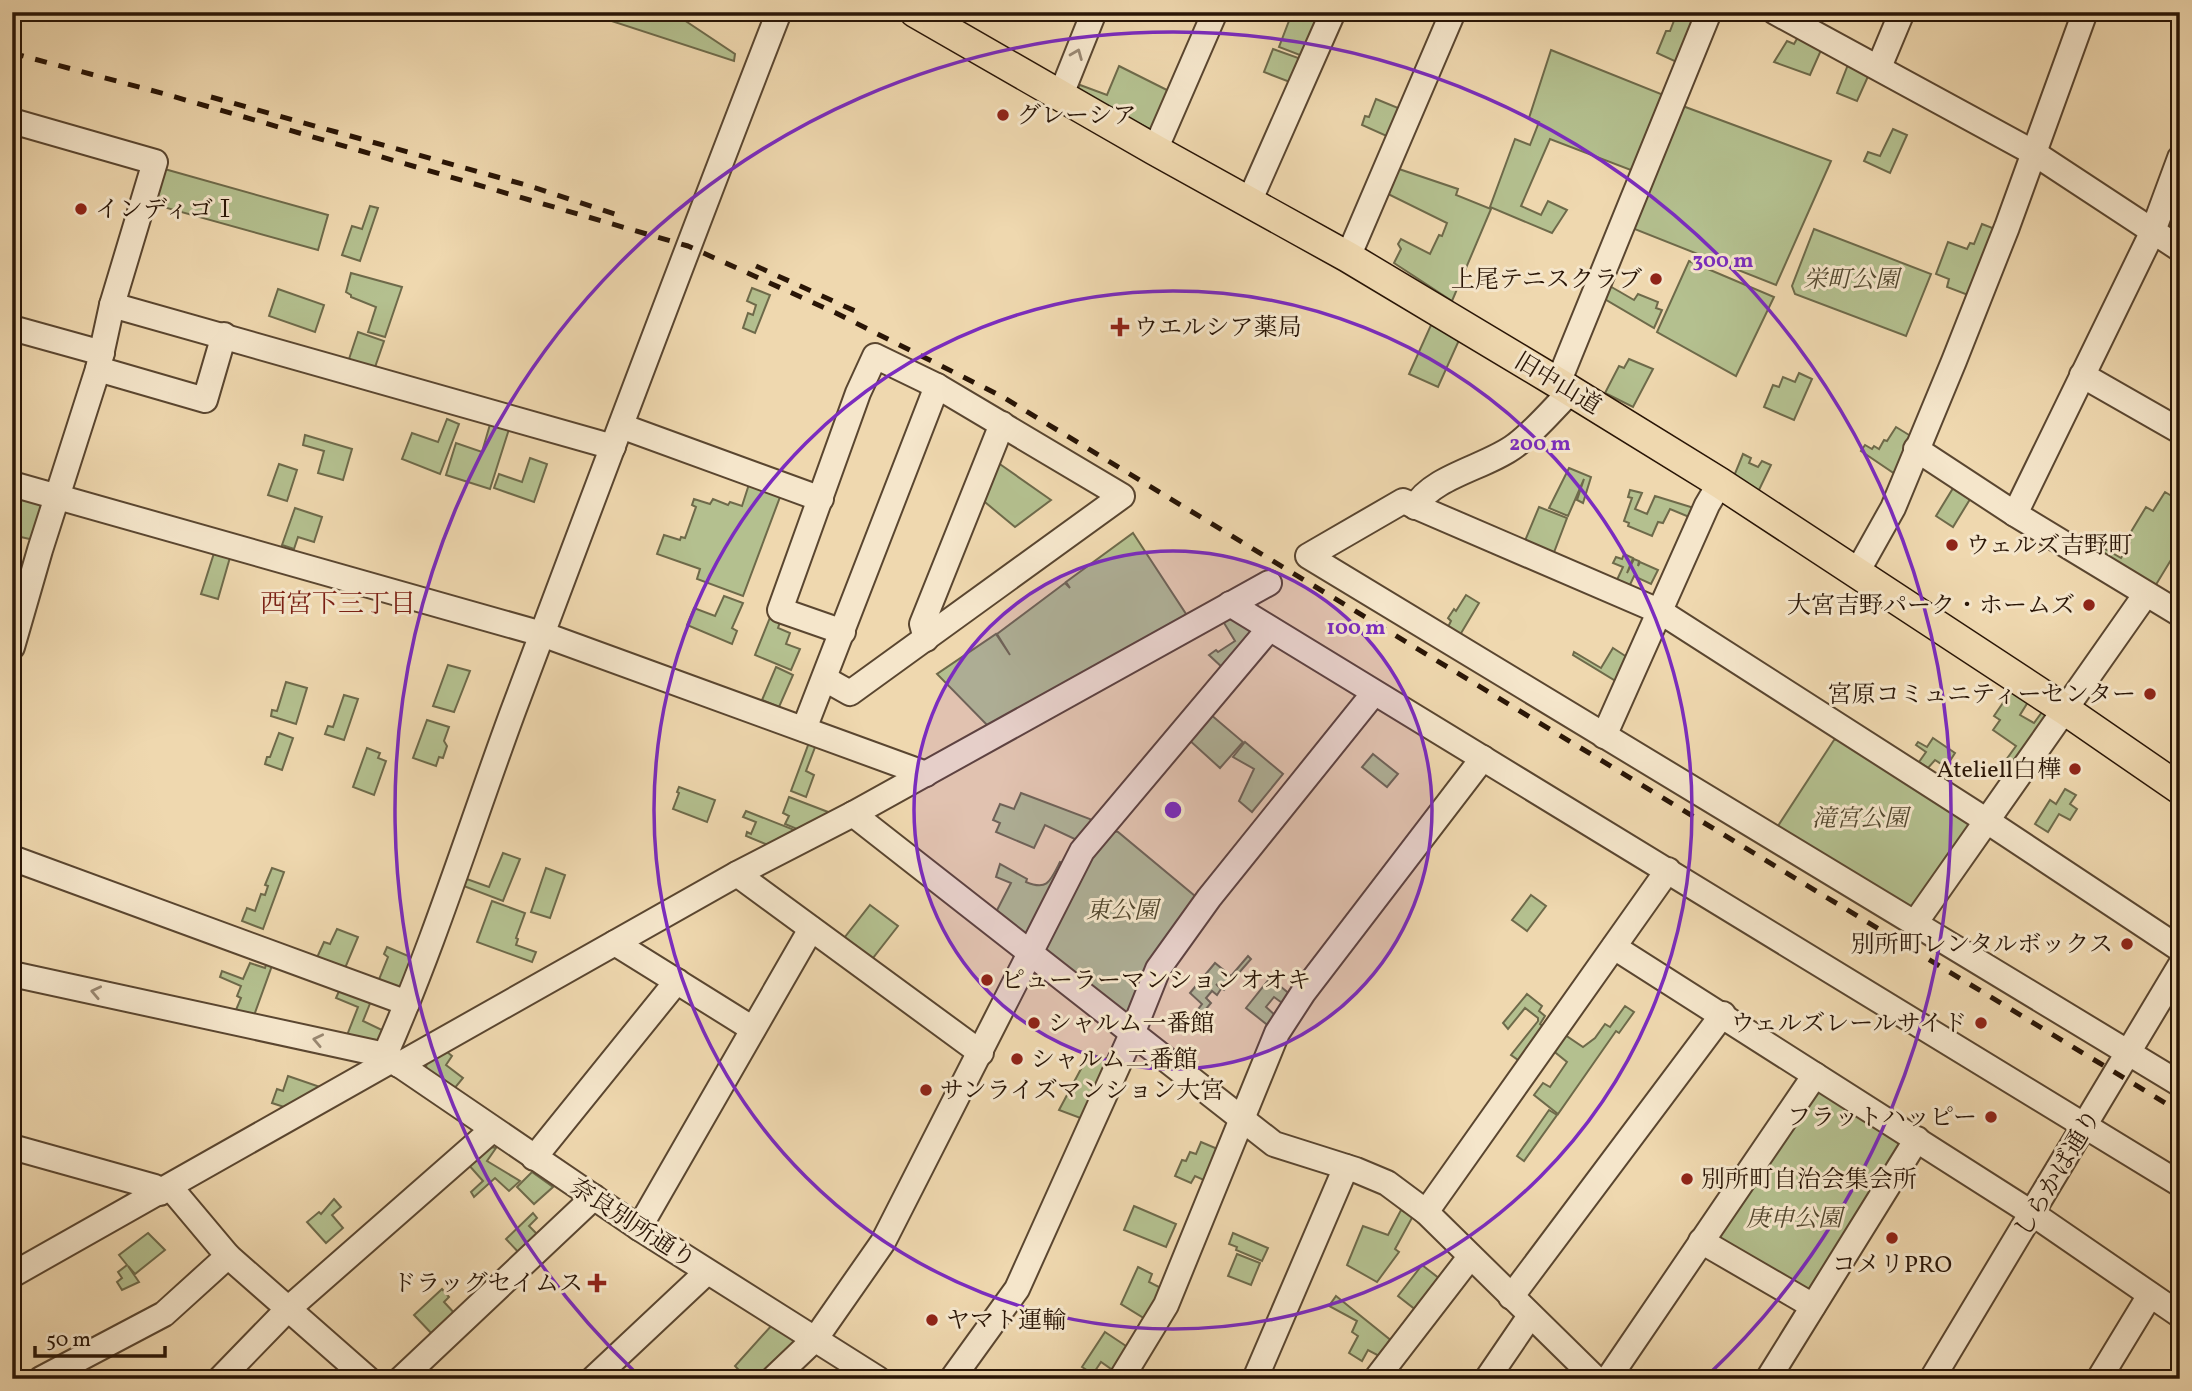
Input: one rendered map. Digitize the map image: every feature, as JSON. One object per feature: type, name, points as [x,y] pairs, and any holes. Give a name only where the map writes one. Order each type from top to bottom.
[{"type":"main road","name":"旧中山道","points":[[915,12],[1060,97],[1348,257],[1564,387],[1720,483],[2064,709],[2180,789]]},
{"type":"street","points":[[392,1060],[407,1003],[542,634],[690,239],[779,12]]},
{"type":"street","points":[[1060,97],[1094,12]]},
{"type":"street","points":[[1155,150],[1215,12]]},
{"type":"street","points":[[1249,202],[1332,12]]},
{"type":"street","points":[[1348,257],[1453,12]]},
{"type":"street","points":[[1415,507],[1421,496],[1434,488],[1516,446],[1564,387],[1709,12]]},
{"type":"street","points":[[1775,12],[2034,153],[2180,249]]},
{"type":"street","points":[[1879,67],[1902,12]]},
{"type":"street","points":[[1856,574],[1893,508],[1954,361],[2085,12]]},
{"type":"street","points":[[12,121],[155,162],[112,305],[100,361],[12,647]]},
{"type":"street","points":[[2015,514],[2153,231],[2180,158]]},
{"type":"street","points":[[112,305],[617,436],[821,499]]},
{"type":"street","points":[[12,328],[205,400],[224,335]]},
{"type":"street","points":[[825,679],[850,693],[1122,496],[937,386],[875,356],[858,393],[780,610],[843,632]]},
{"type":"street","points":[[2082,375],[2180,431]]},
{"type":"street","points":[[804,729],[937,386]]},
{"type":"street","points":[[926,639],[922,624],[1002,425]]},
{"type":"street","points":[[1916,449],[2015,514],[2180,614]]},
{"type":"street","points":[[1605,736],[1707,505],[1720,483]]},
{"type":"street","points":[[12,484],[542,634],[926,774]]},
{"type":"street","points":[[2180,949],[1987,821],[1661,612],[1403,501],[1308,556],[2180,1084]]},
{"type":"street","points":[[12,1275],[392,1060],[853,814],[1269,583]]},
{"type":"street","points":[[1915,923],[2146,594]]},
{"type":"street","points":[[1230,604],[2180,1184]]},
{"type":"street","points":[[773,1379],[816,1338],[883,1242],[1082,850],[1269,629]]},
{"type":"street","points":[[952,1379],[1017,1289],[1132,1034],[1158,969],[1182,934],[1374,693]]},
{"type":"street","points":[[1121,1379],[1166,1306],[1277,1033],[1303,993],[1483,758]]},
{"type":"street","points":[[853,814],[1274,1144],[1387,1183],[1426,1212],[1596,1379]]},
{"type":"street","points":[[12,858],[407,1003]]},
{"type":"street","points":[[1426,1212],[1668,870]]},
{"type":"street","points":[[737,874],[981,1053]]},
{"type":"street","points":[[639,1228],[811,929]]},
{"type":"street","points":[[615,943],[753,1029]]},
{"type":"street","points":[[1614,947],[2033,1213],[2180,1315]]},
{"type":"street","name":"しらかば通り","points":[[1933,1379],[2180,965]]},
{"type":"street","points":[[12,974],[392,1060]]},
{"type":"street","points":[[534,1158],[677,981]]},
{"type":"street","points":[[1511,1297],[1723,1014]]},
{"type":"street","name":"奈良別所通り","points":[[392,1060],[639,1228],[878,1379]]},
{"type":"street","points":[[1608,1379],[1815,1075]]},
{"type":"street","points":[[220,1379],[288,1309],[492,1130]]},
{"type":"street","points":[[1768,1379],[1917,1139]]},
{"type":"street","points":[[12,1147],[165,1190],[228,1256],[368,1379]]},
{"type":"street","points":[[1255,1379],[1346,1167]]},
{"type":"street","points":[[401,1379],[594,1197]]},
{"type":"street","points":[[1701,1241],[1813,1306]]},
{"type":"street","points":[[41,1379],[164,1314],[228,1256]]},
{"type":"street","points":[[1376,1379],[1470,1257]]},
{"type":"street","points":[[593,1379],[707,1272]]},
{"type":"street","points":[[2099,1379],[2150,1296]]},
{"type":"street","points":[[1487,1379],[1530,1316]]},
{"type":"green space","points":[[598,12],[672,12],[735,54],[734,61],[596,16]]},
{"type":"green space","points":[[1326,12],[1305,57],[1279,47],[1292,13]]},
{"type":"green space","points":[[1674,12],[1703,12],[1681,64],[1657,53],[1666,31],[1670,31],[1675,18]]},
{"type":"green space","points":[[1798,37],[1822,48],[1810,75],[1774,62],[1787,41],[1794,44]]},
{"type":"green space","points":[[1273,49],[1304,60],[1295,84],[1264,72]]},
{"type":"green space","points":[[1551,50],[1666,96],[1636,172],[1550,139],[1521,206],[1541,215],[1548,201],[1567,210],[1552,233],[1490,207],[1515,139],[1530,145],[1539,122],[1529,118]]},
{"type":"green space","points":[[1849,62],[1870,72],[1857,101],[1837,93]]},
{"type":"green space","points":[[1119,66],[1171,92],[1153,131],[1082,93],[1078,87],[1080,85],[1107,95]]},
{"type":"green space","points":[[1376,99],[1403,110],[1391,138],[1362,125],[1365,116],[1369,117]]},
{"type":"green space","points":[[1680,105],[1831,161],[1776,285],[1632,228]]},
{"type":"green space","points":[[1893,129],[1907,135],[1890,173],[1864,161],[1868,152],[1880,156]]},
{"type":"green space","points":[[161,168],[328,215],[318,250],[156,205],[152,198]]},
{"type":"green space","points":[[1396,168],[1458,189],[1456,195],[1491,209],[1452,301],[1394,263],[1401,249],[1398,244],[1401,239],[1430,254],[1447,223],[1386,193]]},
{"type":"green space","points":[[370,206],[378,208],[360,261],[342,255],[352,226],[362,229]]},
{"type":"green space","points":[[1982,224],[1995,229],[1968,295],[1947,287],[1949,279],[1936,274],[1948,242],[1967,249],[1970,243],[1974,244]]},
{"type":"green space","name":"栄町公園","points":[[1814,229],[1931,274],[1906,336],[1795,294],[1792,286]]},
{"type":"green space","points":[[1689,261],[1774,297],[1736,376],[1657,332]]},
{"type":"green space","points":[[351,273],[402,287],[385,337],[368,332],[376,307],[351,297],[346,292]]},
{"type":"green space","points":[[1608,285],[1634,300],[1638,294],[1658,302],[1656,308],[1662,310],[1654,328],[1603,298]]},
{"type":"green space","points":[[752,288],[770,295],[755,333],[743,328],[748,313],[753,315],[756,305],[747,301]]},
{"type":"green space","points":[[278,289],[324,305],[315,332],[269,316]]},
{"type":"green space","points":[[1431,325],[1460,338],[1438,387],[1409,374]]},
{"type":"green space","points":[[358,332],[384,341],[374,370],[348,362]]},
{"type":"green space","points":[[1629,359],[1653,369],[1633,407],[1605,393],[1619,366],[1624,368]]},
{"type":"green space","points":[[1799,373],[1812,379],[1794,420],[1764,407],[1773,385],[1779,387],[1783,377],[1795,382]]},
{"type":"green space","points":[[447,419],[459,424],[440,474],[402,459],[412,433],[438,442]]},
{"type":"green space","points":[[491,421],[510,426],[490,489],[446,475],[456,443],[482,452]]},
{"type":"green space","points":[[1896,427],[1914,438],[1895,474],[1861,451],[1865,445],[1879,449]]},
{"type":"green space","points":[[305,435],[352,449],[343,480],[318,473],[324,451],[303,445]]},
{"type":"green space","points":[[1743,454],[1751,458],[1749,463],[1758,467],[1762,461],[1771,465],[1758,492],[1734,476]]},
{"type":"green space","points":[[530,458],[547,464],[534,502],[494,488],[499,474],[522,482]]},
{"type":"green space","points":[[994,460],[1051,500],[1015,527],[980,498]]},
{"type":"green space","points":[[279,464],[297,470],[287,501],[268,495]]},
{"type":"green space","points":[[1569,468],[1591,477],[1583,503],[1577,500],[1584,479],[1568,516],[1549,508]]},
{"type":"green space","points":[[751,478],[783,489],[743,596],[697,579],[700,569],[657,554],[664,535],[680,540],[681,537],[685,538],[696,507],[692,505],[694,499],[710,504],[713,499],[728,505],[730,502],[742,506]]},
{"type":"green space","points":[[1955,485],[1972,496],[1953,527],[1936,516]]},
{"type":"green space","points":[[1630,490],[1642,493],[1635,509],[1647,514],[1655,496],[1694,508],[1694,519],[1670,509],[1663,523],[1658,522],[1652,536],[1628,526],[1629,523],[1624,521],[1632,498],[1628,497]]},
{"type":"green space","points":[[2165,492],[2180,501],[2180,545],[2154,588],[2084,546],[2090,536],[2104,543],[2102,547],[2121,558],[2130,543],[2126,540],[2146,507],[2153,511]]},
{"type":"green space","points":[[12,495],[38,502],[43,508],[34,540],[12,535]]},
{"type":"green space","points":[[1539,507],[1567,518],[1553,555],[1524,543]]},
{"type":"green space","points":[[295,508],[322,517],[314,542],[298,537],[294,549],[282,545]]},
{"type":"green space","points":[[1133,533],[1188,617],[991,729],[937,674],[996,634],[1010,655],[997,634],[1065,583],[1070,588],[1066,582]]},
{"type":"green space","points":[[215,550],[231,554],[218,599],[201,594]]},
{"type":"green space","points":[[1624,554],[1633,558],[1627,573],[1634,559],[1639,561],[1638,566],[1640,562],[1658,570],[1651,584],[1634,576],[1629,587],[1616,582],[1623,567],[1613,563],[1616,557],[1622,559]]},
{"type":"green space","points":[[1466,595],[1479,603],[1457,640],[1448,627],[1451,621],[1448,618]]},
{"type":"green space","points":[[724,596],[743,603],[732,628],[737,631],[732,644],[687,625],[694,608],[715,616]]},
{"type":"green space","points":[[771,615],[781,619],[778,628],[790,633],[786,644],[800,649],[791,670],[755,655]]},
{"type":"green space","points":[[1233,615],[1253,627],[1255,636],[1224,669],[1209,655],[1235,641],[1221,618]]},
{"type":"green space","points":[[1613,648],[1630,659],[1619,683],[1573,655],[1574,652],[1601,668]]},
{"type":"green space","points":[[448,665],[470,671],[454,712],[433,706]]},
{"type":"green space","points":[[776,667],[793,675],[779,707],[762,700]]},
{"type":"green space","points":[[286,682],[307,688],[296,724],[271,716],[272,710],[277,711]]},
{"type":"green space","points":[[2011,691],[2028,702],[2020,715],[2034,723],[2042,712],[2046,714],[2046,720],[2003,781],[1993,774],[2016,746],[1993,730],[2000,720],[1994,716]]},
{"type":"green space","points":[[344,695],[358,699],[344,740],[325,734],[328,726],[333,727]]},
{"type":"green space","points":[[1210,714],[1243,742],[1220,768],[1188,739]]},
{"type":"green space","points":[[427,720],[449,727],[444,741],[447,746],[443,758],[439,757],[436,766],[413,758]]},
{"type":"green space","points":[[279,733],[293,738],[282,770],[265,764]]},
{"type":"green space","name":"滝宮公園","points":[[1840,738],[1968,821],[1969,828],[1914,908],[1906,912],[1776,829],[1834,740]]},
{"type":"green space","points":[[1933,738],[1955,753],[1946,767],[1935,760],[1928,768],[1919,762],[1926,752],[1916,745],[1918,742],[1927,747]]},
{"type":"green space","points":[[810,740],[817,742],[806,771],[814,775],[806,797],[791,791]]},
{"type":"green space","points":[[1245,742],[1283,774],[1252,812],[1239,801],[1254,769],[1233,757]]},
{"type":"green space","points":[[367,748],[380,753],[378,758],[386,761],[374,795],[353,787]]},
{"type":"green space","points":[[1373,754],[1398,774],[1387,787],[1362,767]]},
{"type":"green space","points":[[679,787],[715,800],[707,822],[673,809]]},
{"type":"green space","points":[[2065,789],[2076,795],[2070,804],[2077,809],[2070,820],[2059,814],[2048,832],[2035,824],[2050,800],[2056,804]]},
{"type":"green space","points":[[1021,793],[1090,819],[1095,824],[1079,841],[1045,825],[1034,848],[996,832],[1000,823],[993,820],[1000,804],[1014,809]]},
{"type":"green space","points":[[789,797],[836,815],[804,832],[785,824],[789,816],[783,813]]},
{"type":"green space","points":[[746,811],[802,833],[773,847],[746,836],[747,832],[751,834],[756,822],[743,817]]},
{"type":"green space","name":"東公園","points":[[1111,830],[1118,832],[1195,896],[1195,905],[1130,1013],[1123,1016],[1042,948],[1091,854]]},
{"type":"green space","points":[[503,853],[520,859],[503,901],[461,885],[464,878],[489,887]]},
{"type":"green space","points":[[1060,862],[1067,865],[1031,935],[1021,938],[994,916],[1011,883],[996,877],[1000,864],[1027,879],[1026,882],[1043,885]]},
{"type":"green space","points":[[272,868],[284,872],[263,929],[242,921],[247,908],[255,911],[261,894],[265,895],[268,886],[265,885]]},
{"type":"green space","points":[[546,868],[565,875],[550,918],[531,912]]},
{"type":"green space","points":[[1531,895],[1546,906],[1527,931],[1512,920]]},
{"type":"green space","points":[[492,901],[525,913],[516,945],[536,952],[532,962],[477,942]]},
{"type":"green space","points":[[870,905],[898,926],[869,963],[841,942]]},
{"type":"green space","points":[[337,929],[358,937],[343,973],[315,962],[324,942],[330,944]]},
{"type":"green space","points":[[387,947],[413,958],[399,990],[378,982],[388,957],[384,954]]},
{"type":"green space","points":[[1248,956],[1251,959],[1224,990],[1216,984],[1221,989],[1217,995],[1212,991],[1206,998],[1211,1003],[1200,1016],[1196,1012],[1202,1004],[1190,993],[1215,963],[1231,976]]},
{"type":"green space","points":[[268,958],[274,960],[252,1021],[233,1017],[241,998],[237,996],[241,986],[220,977],[222,971],[243,979],[250,963],[265,968]]},
{"type":"green space","points":[[1270,978],[1291,995],[1285,1005],[1274,997],[1266,1007],[1277,1017],[1270,1027],[1246,1008]]},
{"type":"green space","points":[[343,982],[373,996],[363,1021],[384,1031],[376,1048],[346,1038],[358,1007],[336,998]]},
{"type":"green space","points":[[1527,994],[1542,1006],[1539,1011],[1545,1016],[1540,1024],[1545,1028],[1521,1062],[1511,1055],[1538,1018],[1525,1008],[1508,1029],[1503,1023]]},
{"type":"green space","points":[[1625,1006],[1634,1012],[1619,1033],[1616,1031],[1558,1114],[1534,1095],[1543,1083],[1550,1087],[1567,1062],[1551,1049],[1562,1033],[1583,1047],[1595,1038],[1605,1024],[1610,1027]]},
{"type":"green space","points":[[441,1047],[452,1056],[446,1065],[463,1078],[454,1089],[426,1071],[427,1055]]},
{"type":"green space","points":[[1089,1054],[1111,1060],[1083,1119],[1059,1110]]},
{"type":"green space","points":[[288,1076],[323,1088],[290,1109],[272,1103],[277,1089],[283,1091]]},
{"type":"green space","name":"庚申公園","points":[[1817,1087],[1907,1145],[1809,1299],[1712,1239]]},
{"type":"green space","points":[[1549,1110],[1557,1115],[1524,1161],[1517,1156]]},
{"type":"green space","points":[[1201,1142],[1220,1150],[1206,1181],[1195,1176],[1191,1183],[1175,1176],[1182,1160],[1186,1161],[1190,1152],[1196,1154]]},
{"type":"green space","points":[[485,1146],[496,1148],[487,1161],[520,1181],[509,1191],[495,1178],[474,1197],[471,1192],[483,1181],[467,1163]]},
{"type":"green space","points":[[532,1172],[553,1187],[534,1204],[517,1187]]},
{"type":"green space","points":[[334,1199],[341,1207],[332,1215],[343,1228],[326,1243],[307,1222],[319,1212],[321,1214]]},
{"type":"green space","points":[[1134,1206],[1176,1224],[1166,1247],[1124,1230]]},
{"type":"green space","points":[[1401,1210],[1413,1216],[1395,1249],[1399,1252],[1377,1282],[1347,1265],[1363,1226],[1388,1235]]},
{"type":"green space","points":[[533,1213],[537,1218],[529,1226],[540,1237],[521,1255],[506,1239]]},
{"type":"green space","points":[[148,1233],[165,1250],[135,1274],[128,1266],[139,1282],[122,1290],[117,1282],[122,1278],[118,1272],[127,1265],[119,1255]]},
{"type":"green space","points":[[1233,1233],[1268,1248],[1262,1261],[1236,1250],[1237,1247],[1229,1244]]},
{"type":"green space","points":[[1237,1254],[1260,1263],[1251,1285],[1228,1276]]},
{"type":"green space","points":[[1422,1265],[1440,1279],[1416,1310],[1398,1296]]},
{"type":"green space","points":[[1138,1267],[1152,1274],[1149,1282],[1163,1289],[1147,1320],[1121,1304]]},
{"type":"green space","points":[[442,1289],[449,1297],[444,1302],[457,1316],[434,1336],[414,1315]]},
{"type":"green space","points":[[1336,1296],[1393,1342],[1381,1357],[1368,1350],[1362,1361],[1349,1353],[1358,1336],[1352,1332],[1357,1321],[1329,1306]]},
{"type":"green space","points":[[772,1325],[795,1339],[794,1349],[761,1379],[747,1379],[735,1366]]},
{"type":"green space","points":[[1105,1332],[1129,1348],[1114,1371],[1101,1362],[1093,1374],[1082,1367]]},
{"type":"railway","points":[[12,53],[165,94],[688,246],[836,313],[1003,397],[2180,1112]]},
{"type":"railway","points":[[211,97],[533,187],[621,216]]},
{"type":"railway","points":[[756,266],[864,315]]},
{"type":"place","name":"グレーシア","points":[[1003,115]]},
{"type":"place","name":"インディゴⅠ","points":[[81,209]]},
{"type":"place","name":"上尾テニスクラブ","points":[[1656,279]]},
{"type":"place","name":"ウエルシア薬局","points":[[1120,327]]},
{"type":"place","name":"ウェルズ吉野町","points":[[1952,545]]},
{"type":"place","name":"大宮吉野パーク・ホームズ","points":[[2089,605]]},
{"type":"place","name":"宮原コミュニティーセンター","points":[[2150,694]]},
{"type":"place","name":"Ateliell白樺","points":[[2075,769]]},
{"type":"place","name":"別所町レンタルボックス","points":[[2127,944]]},
{"type":"place","name":"ピューラーマンションオオキ","points":[[987,980]]},
{"type":"place","name":"シャルム一番館","points":[[1034,1023]]},
{"type":"place","name":"ウェルズレールサイド","points":[[1981,1023]]},
{"type":"place","name":"シャルム二番館","points":[[1017,1059]]},
{"type":"place","name":"サンライズマンション大宮","points":[[926,1090]]},
{"type":"place","name":"フラットハッピー","points":[[1991,1117]]},
{"type":"place","name":"別所町自治会集会所","points":[[1687,1179]]},
{"type":"place","name":"コメリPRO","points":[[1892,1238]]},
{"type":"place","name":"ドラッグセイムス","points":[[597,1283]]},
{"type":"place","name":"ヤマト運輸","points":[[932,1320]]},
{"type":"district","name":"西宮下三丁目","points":[[338,603]]}]
